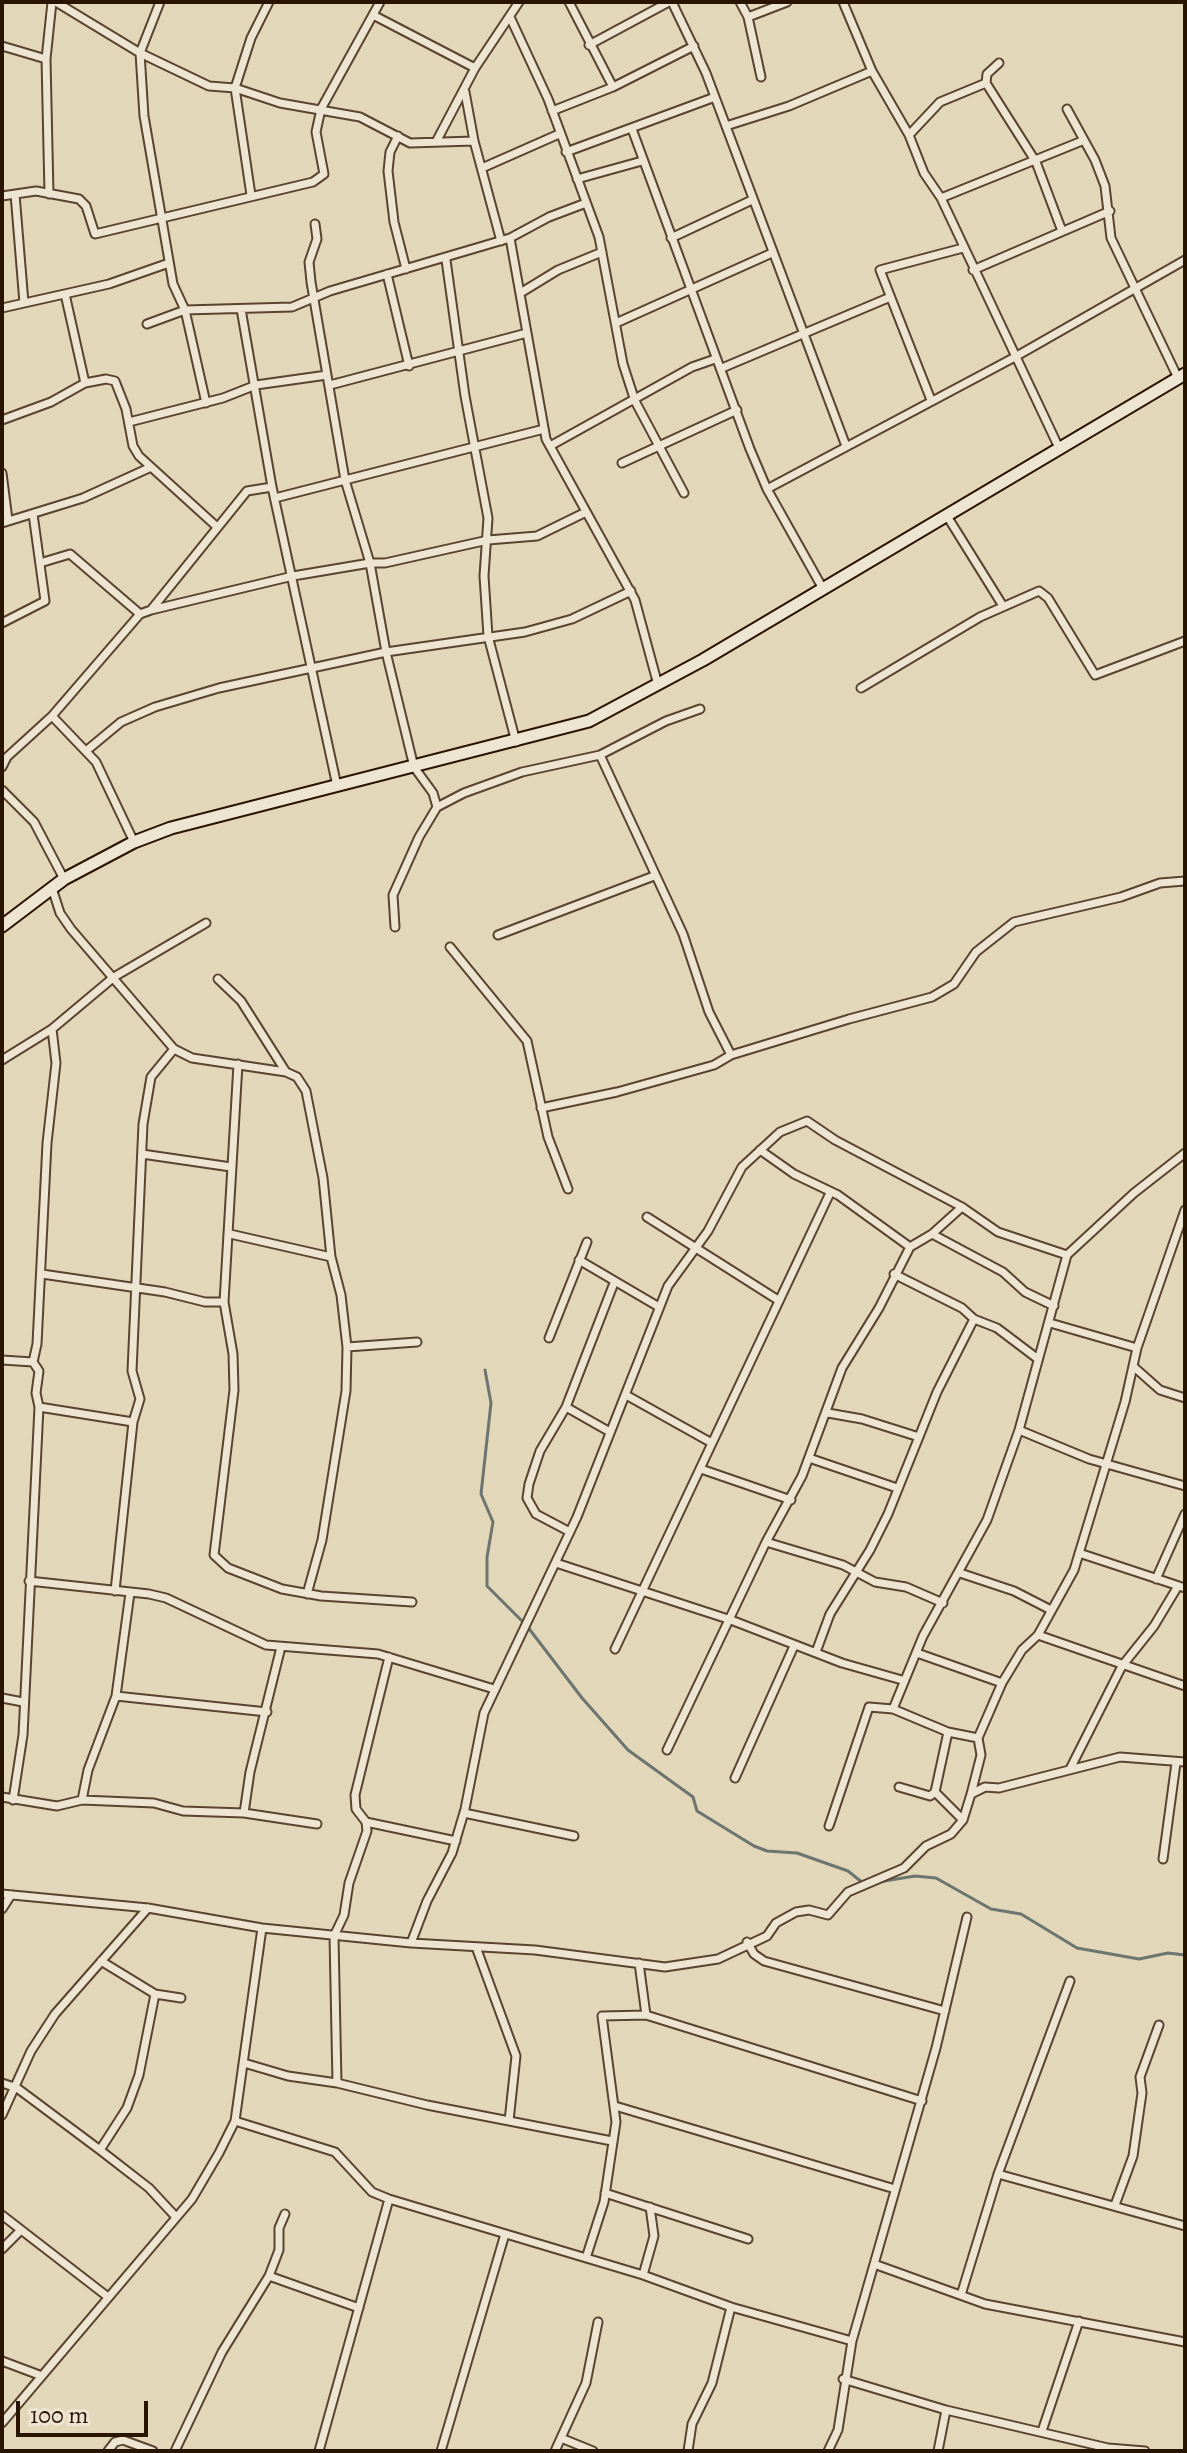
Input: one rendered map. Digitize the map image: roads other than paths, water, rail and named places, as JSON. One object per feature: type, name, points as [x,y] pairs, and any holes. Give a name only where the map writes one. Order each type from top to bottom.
[{"type":"main road","points":[[2,926],[64,879],[134,842],[171,828],[589,721],[658,685],[1181,376]]},
{"type":"street","points":[[49,194],[46,59],[56,2],[140,53],[209,86],[235,88],[280,103],[360,117],[410,143],[474,141]]},
{"type":"street","points":[[160,2],[140,53],[144,116],[173,284],[185,310],[206,403]]},
{"type":"street","points":[[251,195],[235,88],[251,38],[269,2]]},
{"type":"street","points":[[2,196],[36,191],[83,202],[95,234],[313,182],[324,174],[316,132],[321,109],[380,2]]},
{"type":"street","points":[[436,142],[475,68],[519,2]]},
{"type":"street","points":[[569,2],[613,87]]},
{"type":"street","points":[[589,45],[670,2],[694,46],[715,97],[846,446]]},
{"type":"street","points":[[740,2],[748,17],[761,77]]},
{"type":"street","points":[[748,17],[787,2]]},
{"type":"street","points":[[843,2],[872,71],[909,135],[924,173],[941,198],[1060,450]]},
{"type":"street","points":[[375,16],[475,68]]},
{"type":"street","points":[[510,17],[552,111],[602,252],[623,364],[635,401],[684,493]]},
{"type":"street","points":[[2,46],[46,59]]},
{"type":"street","points":[[552,111],[613,87],[694,46]]},
{"type":"street","points":[[999,63],[987,74],[986,83],[1036,162],[1062,231]]},
{"type":"street","points":[[726,126],[789,106],[872,71]]},
{"type":"street","points":[[909,135],[940,102],[986,83]]},
{"type":"street","points":[[465,92],[474,141],[501,241]]},
{"type":"street","points":[[566,152],[715,97]]},
{"type":"street","points":[[1067,109],[1095,160],[1110,211],[1111,238],[1134,290],[1181,376]]},
{"type":"street","points":[[632,129],[715,359],[722,368],[767,489],[822,587]]},
{"type":"street","points":[[482,168],[559,134]]},
{"type":"street","points":[[398,136],[390,152],[388,171],[394,222],[406,269]]},
{"type":"street","points":[[941,198],[1082,141]]},
{"type":"street","points":[[577,179],[642,161]]},
{"type":"street","points":[[15,194],[24,303]]},
{"type":"street","points":[[671,238],[752,200]]},
{"type":"street","points":[[147,324],[185,310],[220,306],[241,309],[292,307],[387,274],[446,260],[510,238],[586,203]]},
{"type":"street","points":[[973,270],[1110,211]]},
{"type":"street","points":[[315,224],[317,239],[309,262],[313,298],[345,480],[370,563],[386,652],[414,767],[433,793],[437,807]]},
{"type":"street","points":[[510,238],[544,429],[550,446],[631,591],[640,613],[658,685]]},
{"type":"street","points":[[931,400],[888,298],[880,270],[963,248]]},
{"type":"street","points":[[522,292],[558,270],[602,252]]},
{"type":"street","points":[[616,323],[772,253]]},
{"type":"street","points":[[446,260],[458,354],[488,518],[484,576],[488,636],[516,742]]},
{"type":"street","points":[[767,489],[1015,357],[1185,260]]},
{"type":"street","points":[[2,308],[65,294],[169,263]]},
{"type":"street","points":[[387,274],[409,366]]},
{"type":"street","points":[[65,294],[85,383]]},
{"type":"street","points":[[722,368],[888,298]]},
{"type":"street","points":[[241,309],[272,487],[337,786]]},
{"type":"street","points":[[330,385],[458,354],[527,333]]},
{"type":"street","points":[[550,446],[692,367],[715,359]]},
{"type":"street","points":[[129,422],[206,403],[256,385],[327,375]]},
{"type":"street","points":[[2,420],[51,402],[85,383],[106,379],[115,381],[129,422],[133,446],[149,468],[216,526]]},
{"type":"street","points":[[622,463],[737,410]]},
{"type":"street","points":[[275,498],[475,444],[544,429]]},
{"type":"street","points":[[2,473],[5,522],[83,498],[149,468]]},
{"type":"street","points":[[151,610],[247,491],[272,487]]},
{"type":"street","points":[[2,767],[5,755],[52,716],[140,614],[293,576],[385,563],[488,540],[537,536],[586,512]]},
{"type":"street","points":[[2,623],[45,601],[33,514]]},
{"type":"street","points":[[947,516],[1003,606]]},
{"type":"street","points":[[40,563],[70,554],[140,614]]},
{"type":"street","points":[[86,751],[121,722],[155,707],[219,688],[386,652],[525,632],[572,619],[631,591]]},
{"type":"street","points":[[861,688],[1003,606],[1039,591],[1048,598],[1086,655],[1095,675],[1185,641]]},
{"type":"street","points":[[395,927],[393,895],[419,837],[437,807],[464,793],[522,772],[600,755],[666,721],[700,709]]},
{"type":"street","points":[[52,716],[86,751],[101,772],[134,842]]},
{"type":"street","points":[[600,755],[683,934],[709,1012],[731,1055]]},
{"type":"street","points":[[2,790],[34,822],[64,879]]},
{"type":"street","points":[[498,935],[654,876]]},
{"type":"street","points":[[541,1108],[617,1092],[714,1065],[731,1055],[947,990],[981,946],[1014,922],[1121,897],[1160,883],[1185,881]]},
{"type":"street","points":[[52,888],[66,921],[174,1049],[192,1058],[286,1072],[297,1077],[306,1091],[328,1206],[331,1257],[341,1295],[347,1347],[346,1391],[337,1457],[307,1594]]},
{"type":"street","points":[[2,1060],[52,1029],[114,977],[206,923]]},
{"type":"street","points":[[450,947],[527,1041],[541,1108],[568,1189]]},
{"type":"street","points":[[218,979],[241,1001],[286,1072]]},
{"type":"street","points":[[13,1800],[23,1735],[39,1407],[36,1393],[39,1371],[33,1362],[42,1274],[47,1143],[56,1063],[52,1029]]},
{"type":"street","points":[[115,1591],[133,1422],[140,1399],[132,1371],[142,1154],[151,1077],[174,1049]]},
{"type":"street","points":[[238,1064],[224,1302],[233,1354],[234,1390],[214,1555],[228,1568],[282,1589],[307,1594],[412,1602]]},
{"type":"street","points":[[411,1943],[456,1841],[480,1724],[494,1689],[570,1532],[676,1270],[708,1231],[742,1167],[780,1132],[807,1121],[835,1140],[962,1207],[998,1232],[1067,1255]]},
{"type":"street","points":[[760,1150],[910,1247]]},
{"type":"street","points":[[893,1709],[902,1680],[987,1520],[1019,1430],[1067,1255],[1124,1201],[1185,1153]]},
{"type":"street","points":[[142,1154],[231,1167]]},
{"type":"street","points":[[615,1649],[830,1193]]},
{"type":"street","points":[[667,1750],[766,1542],[791,1500],[828,1413],[842,1368],[879,1308],[910,1247],[932,1234],[962,1207]]},
{"type":"street","points":[[2,1909],[6,1894],[148,1908],[262,1928],[334,1936],[665,1967],[718,1959],[747,1942],[767,1936],[776,1923],[796,1912],[809,1910],[820,1916],[828,1915],[848,1892],[904,1868],[926,1846],[951,1834],[963,1820],[981,1755],[978,1738],[1002,1683],[1022,1650],[1038,1635],[1065,1590],[1079,1553],[1107,1464],[1137,1348],[1185,1210]]},
{"type":"street","points":[[647,1217],[778,1300]]},
{"type":"street","points":[[230,1234],[331,1257]]},
{"type":"street","points":[[932,1234],[1003,1272],[1025,1292],[1054,1306]]},
{"type":"street","points":[[549,1338],[587,1242]]},
{"type":"street","points":[[579,1260],[659,1307]]},
{"type":"street","points":[[42,1274],[134,1287],[205,1302],[224,1302]]},
{"type":"street","points":[[894,1274],[962,1308],[974,1319],[997,1328],[1038,1359]]},
{"type":"street","points":[[570,1532],[536,1514],[527,1498],[534,1466],[566,1407],[614,1283]]},
{"type":"street","points":[[816,1652],[830,1614],[870,1550],[974,1319]]},
{"type":"street","points":[[1050,1323],[1137,1348]]},
{"type":"street","points":[[347,1347],[417,1342]]},
{"type":"street","points":[[2,1360],[33,1362]]},
{"type":"street","points":[[1134,1367],[1160,1390],[1185,1398]]},
{"type":"street","points":[[626,1395],[710,1442]]},
{"type":"street","points":[[39,1407],[133,1422]]},
{"type":"street","points":[[566,1407],[610,1432]]},
{"type":"street","points":[[828,1413],[862,1419],[919,1437]]},
{"type":"street","points":[[1019,1430],[1107,1464],[1185,1486]]},
{"type":"street","points":[[809,1458],[897,1488]]},
{"type":"street","points":[[701,1469],[791,1500]]},
{"type":"street","points":[[1156,1579],[1185,1514]]},
{"type":"street","points":[[766,1542],[843,1565],[856,1573],[943,1603]]},
{"type":"street","points":[[1071,1767],[1122,1666],[1182,1587],[1099,1557],[1079,1553]]},
{"type":"street","points":[[556,1563],[902,1680]]},
{"type":"street","points":[[960,1573],[1014,1591],[1051,1610]]},
{"type":"street","points":[[29,1581],[166,1598],[247,1638],[281,1647],[389,1657],[494,1689]]},
{"type":"street","points":[[82,1800],[88,1770],[116,1696],[130,1593]]},
{"type":"street","points":[[1038,1635],[1185,1686]]},
{"type":"street","points":[[735,1778],[794,1646]]},
{"type":"street","points":[[244,1813],[250,1772],[281,1647]]},
{"type":"street","points":[[917,1653],[1002,1683]]},
{"type":"street","points":[[389,1657],[355,1795],[356,1809],[366,1822],[456,1841]]},
{"type":"street","points":[[116,1696],[267,1712]]},
{"type":"street","points":[[2,1698],[23,1702]]},
{"type":"street","points":[[829,1826],[869,1707],[893,1709],[948,1732],[978,1738]]},
{"type":"street","points":[[899,1787],[930,1796],[935,1792],[948,1732]]},
{"type":"street","points":[[971,1794],[985,1787],[999,1788],[1071,1767],[1120,1757],[1181,1763],[1163,1859]]},
{"type":"street","points":[[935,1792],[963,1820]]},
{"type":"street","points":[[2,1797],[57,1806],[82,1800],[244,1813],[317,1824]]},
{"type":"street","points":[[464,1813],[574,1836]]},
{"type":"street","points":[[337,2083],[334,1936],[344,1915],[349,1883],[366,1822]]},
{"type":"street","points":[[2,2115],[17,2088],[35,2042],[72,1990],[148,1908]]},
{"type":"street","points":[[828,2451],[838,2430],[843,2379],[852,2341],[922,2101],[967,1917]]},
{"type":"street","points":[[2,2423],[198,2190],[235,2121],[262,1928]]},
{"type":"street","points":[[747,1942],[754,1954],[764,1961],[945,2011]]},
{"type":"street","points":[[476,1947],[516,2056],[509,2121]]},
{"type":"street","points":[[101,1961],[155,1994],[181,1998]]},
{"type":"street","points":[[639,1963],[646,2015]]},
{"type":"street","points":[[961,2295],[998,2174],[1070,1981]]},
{"type":"street","points":[[100,2150],[124,2114],[135,2086],[155,1994]]},
{"type":"street","points":[[586,2258],[605,2193],[615,2106],[602,2016],[646,2015],[922,2101]]},
{"type":"street","points":[[1115,2205],[1133,2156],[1142,2093],[1140,2077],[1159,2025]]},
{"type":"street","points":[[244,2063],[288,2076],[337,2083],[612,2141]]},
{"type":"street","points":[[2,2083],[17,2088],[100,2150],[149,2188],[175,2216]]},
{"type":"street","points":[[615,2106],[895,2189]]},
{"type":"street","points":[[235,2121],[335,2152],[372,2192],[389,2199],[643,2275],[731,2307],[852,2341]]},
{"type":"street","points":[[998,2174],[1185,2226]]},
{"type":"street","points":[[605,2193],[748,2239]]},
{"type":"street","points":[[319,2451],[389,2199]]},
{"type":"street","points":[[643,2275],[654,2236],[650,2207]]},
{"type":"street","points":[[175,2451],[222,2352],[269,2276],[279,2250],[279,2228],[285,2214]]},
{"type":"street","points":[[2,2215],[108,2297]]},
{"type":"street","points":[[2,2249],[21,2230]]},
{"type":"street","points":[[441,2451],[505,2234]]},
{"type":"street","points":[[874,2264],[985,2304],[1185,2342]]},
{"type":"street","points":[[269,2276],[359,2308]]},
{"type":"street","points":[[688,2451],[692,2424],[712,2383],[731,2307]]},
{"type":"street","points":[[1042,2431],[1079,2321]]},
{"type":"street","points":[[555,2451],[586,2383],[598,2322]]},
{"type":"street","points":[[2,2361],[42,2376]]},
{"type":"street","points":[[843,2379],[946,2410],[1107,2449],[1145,2451]]},
{"type":"street","points":[[938,2451],[946,2410]]},
{"type":"street","points":[[561,2438],[593,2451]]},
{"type":"street","points":[[108,2451],[115,2442],[123,2440],[153,2451]]},
{"type":"waterway","points":[[485,1370],[491,1403],[481,1494],[493,1522],[487,1557],[487,1586],[527,1626],[582,1698],[628,1750],[693,1797],[697,1811],[754,1846],[767,1851],[797,1853],[848,1871],[863,1883]]},
{"type":"waterway","points":[[878,1882],[915,1876],[936,1878],[991,1909],[1021,1914],[1077,1948],[1139,1959],[1168,1953],[1185,1955]]}]
